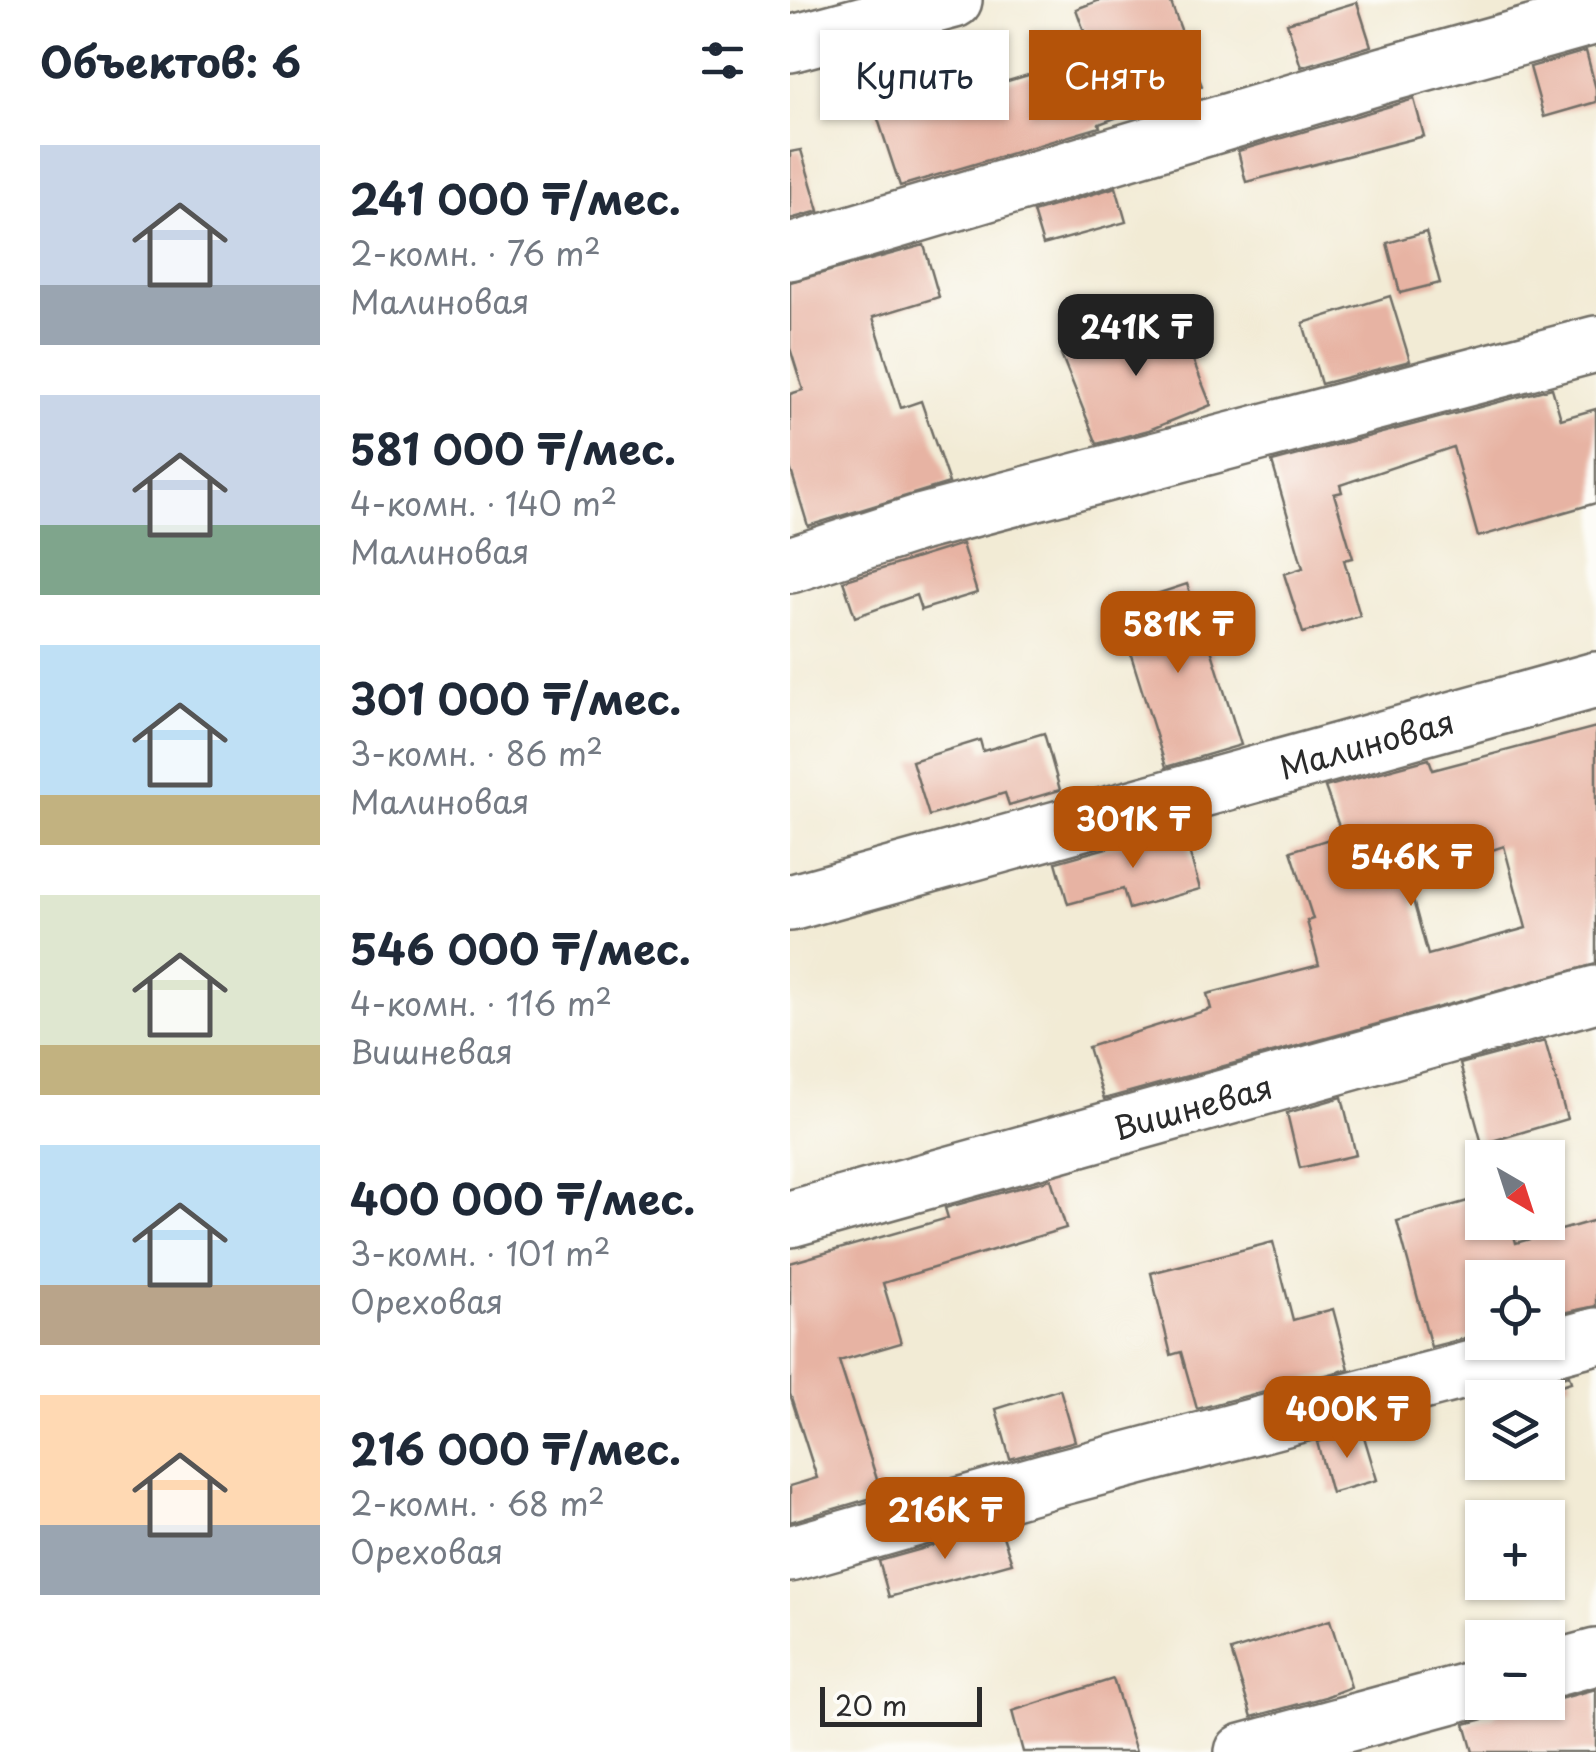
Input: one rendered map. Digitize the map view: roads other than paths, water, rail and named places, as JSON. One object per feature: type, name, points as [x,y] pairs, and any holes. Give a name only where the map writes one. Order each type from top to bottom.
[{"type":"street","points":[[790,44],[954,0]]},
{"type":"street","points":[[790,252],[1596,16]]},
{"type":"street","points":[[790,565],[919,522],[1596,344]]},
{"type":"street","name":"Малиновая","points":[[790,904],[1596,680]]},
{"type":"street","name":"Вишневая","points":[[790,1219],[1596,994]]},
{"type":"street","points":[[790,1554],[1047,1481],[1596,1336]]},
{"type":"street","points":[[1565,1665],[1596,1657]]},
{"type":"street","points":[[1243,1752],[1465,1692]]}]
